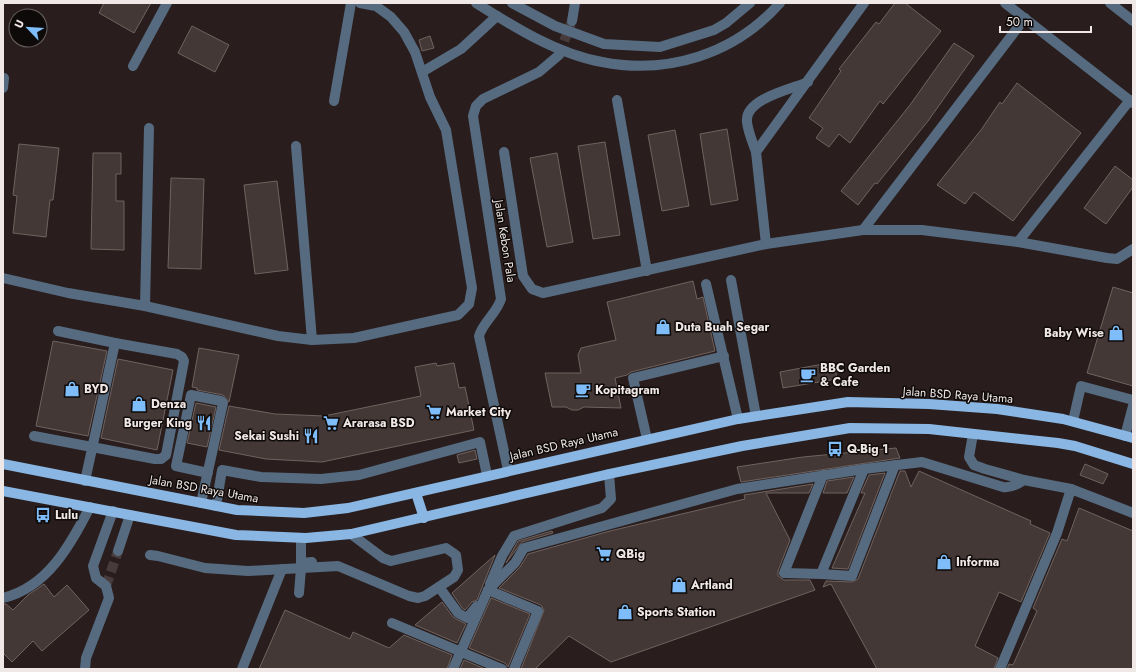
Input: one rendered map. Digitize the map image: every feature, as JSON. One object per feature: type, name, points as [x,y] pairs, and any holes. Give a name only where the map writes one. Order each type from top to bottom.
[{"type":"main road","name":"Jalan BSD Raya Utama","points":[[3,464],[216,506],[257,512],[304,512],[348,508],[738,418],[848,402],[930,404],[997,409],[1073,422],[1129,437]]},
{"type":"main road","points":[[3,491],[90,506],[236,535],[301,538],[351,534],[609,474],[742,446],[850,428],[929,429],[1069,445],[1133,464]]},
{"type":"main road","points":[[416,493],[424,518]]},
{"type":"street","points":[[133,66],[167,3]]},
{"type":"street","points":[[334,101],[351,3]]},
{"type":"street","points":[[3,278],[68,293],[145,306],[278,336],[312,340],[354,338],[458,315],[469,304],[472,288],[446,130],[430,97],[415,52],[404,32],[392,17],[376,6],[360,3]]},
{"type":"street","points":[[476,3],[548,44],[576,55],[609,63],[632,66],[662,66],[695,59],[734,42],[767,18],[780,3]]},
{"type":"street","points":[[512,3],[554,26],[604,44],[660,47],[714,30],[726,23],[750,3]]},
{"type":"street","points":[[572,21],[575,3]]},
{"type":"street","points":[[756,152],[864,3]]},
{"type":"street","points":[[1005,3],[1131,102],[1018,242]]},
{"type":"street","points":[[1110,3],[1133,21]]},
{"type":"street","points":[[422,72],[461,49],[497,16]]},
{"type":"street","points":[[863,230],[1025,18]]},
{"type":"street","points":[[660,47],[662,66]]},
{"type":"street","name":"Jalan Kebon Pala","points":[[508,470],[479,336],[481,330],[497,309],[501,299],[472,116],[476,106],[483,99],[538,72],[559,55]]},
{"type":"street","points":[[766,244],[756,152],[747,121],[748,112],[757,102],[808,82]]},
{"type":"street","points":[[618,100],[647,271]]},
{"type":"street","points":[[145,306],[148,128]]},
{"type":"street","points":[[296,146],[312,340]]},
{"type":"street","points":[[504,152],[523,276],[532,289],[543,293],[766,244],[863,230],[922,230],[1018,242],[1077,254],[1117,259],[1133,248]]},
{"type":"street","points":[[731,280],[756,416]]},
{"type":"street","points":[[706,284],[738,418]]},
{"type":"street","points":[[34,436],[155,459],[161,459],[166,455],[184,361],[182,357],[177,354],[58,331]]},
{"type":"street","points":[[85,481],[115,343]]},
{"type":"street","points":[[648,439],[633,378],[724,356]]},
{"type":"street","points":[[1073,422],[1081,386],[1133,400]]},
{"type":"street","points":[[201,503],[208,472],[223,403],[221,401],[191,395],[176,466],[208,472]]},
{"type":"street","points":[[1129,437],[1133,406]]},
{"type":"street","points":[[973,434],[969,458],[974,465],[1024,480],[1071,489],[1133,513]]},
{"type":"street","points":[[216,506],[222,470],[261,477],[321,479],[359,475],[480,442],[487,475]]},
{"type":"street","points":[[439,587],[458,613],[467,618],[488,590],[515,563],[524,548],[737,489],[864,469],[922,462],[1009,488],[1024,480]]},
{"type":"street","points":[[823,476],[784,573],[852,576],[895,465]]},
{"type":"street","points":[[821,574],[864,469]]},
{"type":"street","points":[[453,669],[502,556],[514,536],[602,508],[611,499],[609,474]]},
{"type":"street","points":[[1000,669],[1057,533],[1071,489]]},
{"type":"street","points":[[3,598],[12,596],[36,582],[54,567],[72,542],[90,506]]},
{"type":"street","points":[[85,669],[86,658],[109,598],[106,586],[96,578],[93,566],[113,511]]},
{"type":"street","points":[[118,551],[130,515]]},
{"type":"street","points":[[150,556],[158,556],[205,568],[248,571],[338,566],[409,596],[418,598],[425,596],[454,577],[458,570],[456,555],[446,548],[391,561],[382,558],[351,534]]},
{"type":"street","points":[[301,538],[301,563],[341,561],[408,589]]},
{"type":"street","points":[[299,593],[301,568]]},
{"type":"street","points":[[242,669],[282,569]]},
{"type":"street","points":[[488,590],[538,611],[514,669]]},
{"type":"street","points":[[392,623],[502,669]]},
{"type":"building","points":[[104,3],[151,3],[134,33],[99,13]]},
{"type":"building","points":[[895,3],[905,3],[941,31],[883,104],[880,101],[850,143],[839,134],[829,147],[816,138],[823,128],[809,118],[841,71],[839,69],[876,22],[879,24]]},
{"type":"building","points":[[192,26],[229,45],[215,72],[178,53]]},
{"type":"building","points":[[430,36],[434,48],[422,51],[419,40]]},
{"type":"building","points":[[954,43],[974,56],[928,121],[858,205],[841,191],[910,105]]},
{"type":"building","points":[[1017,83],[1081,133],[1013,221],[974,192],[965,204],[937,185],[981,130],[1000,102],[1002,104]]},
{"type":"building","points":[[727,129],[738,200],[711,205],[700,134]]},
{"type":"building","points":[[675,130],[689,206],[662,211],[648,135]]},
{"type":"building","points":[[605,142],[620,235],[593,239],[578,146]]},
{"type":"building","points":[[19,144],[59,148],[53,200],[50,200],[46,237],[13,233],[17,196],[13,195]]},
{"type":"building","points":[[93,153],[121,153],[121,174],[116,174],[116,201],[124,201],[124,250],[91,249]]},
{"type":"building","points":[[557,153],[573,242],[547,247],[530,158]]},
{"type":"building","points":[[1115,166],[1133,180],[1133,187],[1106,224],[1084,208]]},
{"type":"building","points":[[171,178],[204,179],[201,269],[168,268]]},
{"type":"building","points":[[277,181],[288,270],[255,274],[244,185]]},
{"type":"building","name":"Duta Buah Segar","points":[[693,281],[697,299],[703,297],[715,351],[631,372],[627,375],[615,378],[621,408],[584,407],[578,410],[572,410],[566,407],[552,407],[545,373],[581,373],[578,355],[581,348],[616,340],[607,302]]},
{"type":"building","name":"Baby Wise","points":[[1113,287],[1133,293],[1133,386],[1087,373]]},
{"type":"building","name":"BYD","points":[[53,341],[107,351],[88,436],[36,426]]},
{"type":"building","points":[[199,348],[239,355],[229,402],[223,395],[197,390],[197,388],[192,387]]},
{"type":"building","name":"Denza","points":[[118,359],[173,370],[157,450],[101,438]]},
{"type":"building","name":"BBC Garden & Cafe","points":[[834,362],[837,379],[783,388],[780,372]]},
{"type":"building","name":"Ararasa BSD","points":[[436,363],[437,366],[454,363],[459,388],[465,387],[474,430],[322,462],[266,459],[219,450],[229,406],[275,414],[324,416],[421,396],[415,367]]},
{"type":"building","points":[[196,403],[216,407],[207,447],[187,443]]},
{"type":"building","points":[[896,448],[900,458],[741,482],[737,467],[803,457]]},
{"type":"building","points":[[475,450],[477,459],[459,463],[457,455]]},
{"type":"building","points":[[1085,464],[1108,474],[1103,484],[1080,475]]},
{"type":"building","points":[[900,471],[905,471],[911,487],[919,471],[1031,521],[1030,524],[1050,533],[1021,602],[999,592],[975,646],[998,658],[994,669],[877,669],[831,584],[823,587],[826,581],[852,582],[858,579]]},
{"type":"building","points":[[885,473],[848,569],[832,568],[865,493],[861,493],[869,475]]},
{"type":"building","points":[[854,477],[847,493],[823,493],[827,481]]},
{"type":"building","points":[[813,484],[809,493],[766,493],[790,540],[778,571],[778,576],[784,580],[810,580],[815,590],[611,662],[569,636],[535,669],[521,669],[544,610],[541,605],[499,588],[520,567],[528,554],[610,531],[745,499],[744,495]]},
{"type":"building","points":[[1079,508],[1133,531],[1133,669],[1007,669],[1009,664],[1013,665],[1037,611],[1033,608],[1062,539],[1067,541]]},
{"type":"building","points":[[552,531],[553,533],[522,542],[506,563],[518,541]]},
{"type":"building","points":[[495,555],[477,600],[472,602],[465,610],[452,593]]},
{"type":"building","points":[[44,584],[54,597],[67,585],[89,610],[42,651],[33,641],[12,662],[3,653],[3,604],[6,604],[13,610],[28,595]]},
{"type":"building","points":[[491,598],[530,614],[508,667],[505,663],[469,648]]},
{"type":"building","points":[[442,602],[453,617],[466,624],[457,643],[415,625]]},
{"type":"building","points":[[285,610],[350,639],[353,632],[389,648],[404,635],[452,655],[447,669],[259,669]]},
{"type":"building","points":[[464,660],[485,669],[460,669]]},
{"type":"tunnel","points":[[559,55],[571,23]]},
{"type":"tunnel","points":[[106,586],[118,551]]},
{"type":"place","name":"Duta Buah Segar","points":[[663,327]]},
{"type":"place","name":"Baby Wise","points":[[1116,333]]},
{"type":"place","name":"BBC Garden & Cafe","points":[[808,375]]},
{"type":"place","name":"BYD","points":[[72,389]]},
{"type":"place","name":"Kopitagram","points":[[583,390]]},
{"type":"place","name":"Denza","points":[[139,404]]},
{"type":"place","name":"Market City","points":[[434,412]]},
{"type":"place","name":"Burger King","points":[[204,423]]},
{"type":"place","name":"Ararasa BSD","points":[[331,423]]},
{"type":"place","name":"Sekai Sushi","points":[[311,436]]},
{"type":"place","name":"Q-Big 1","points":[[835,449]]},
{"type":"place","name":"Lulu","points":[[43,515]]},
{"type":"place","name":"QBig","points":[[604,554]]},
{"type":"place","name":"Informa","points":[[944,562]]},
{"type":"place","name":"Artland","points":[[679,585]]},
{"type":"place","name":"Sports Station","points":[[625,612]]}]
